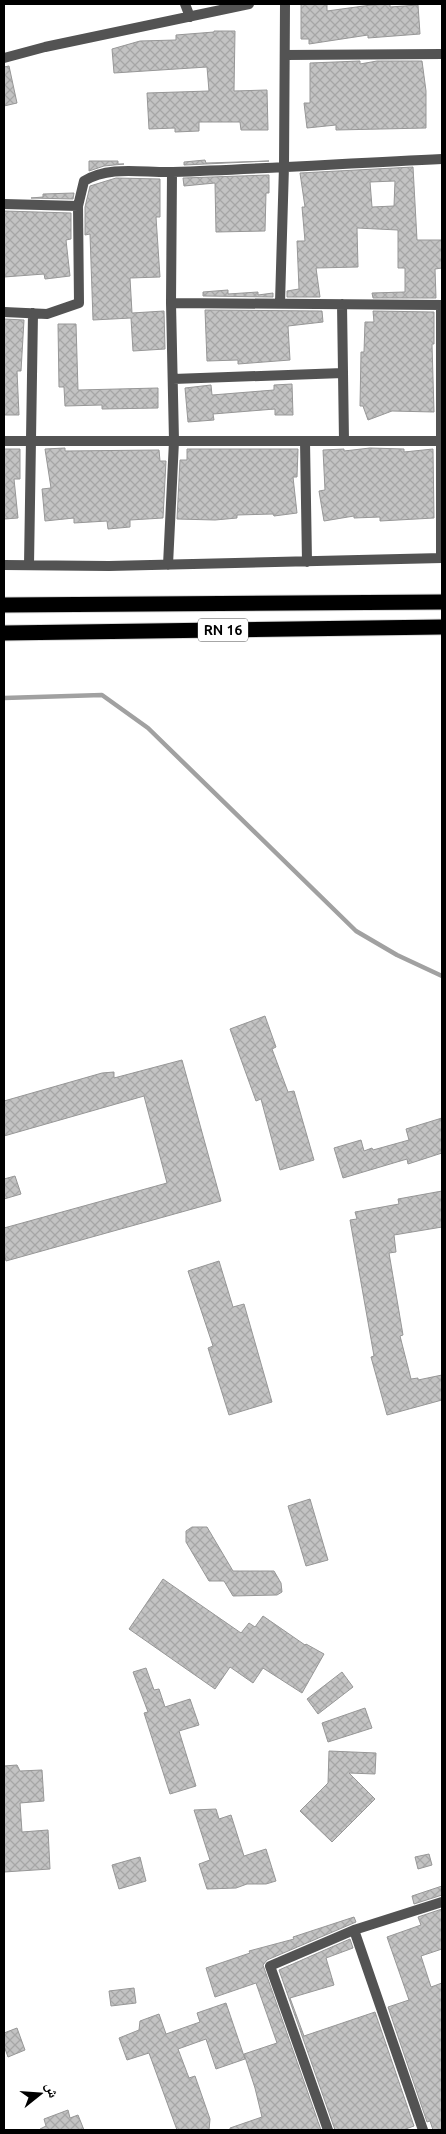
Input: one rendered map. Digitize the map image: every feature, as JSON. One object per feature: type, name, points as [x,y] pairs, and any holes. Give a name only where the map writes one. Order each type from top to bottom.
[{"type":"highway","name":"RN 16","points":[[4,605],[442,602]]},
{"type":"highway","name":"RN 16","points":[[4,632],[442,626]]},
{"type":"street","points":[[185,4],[190,17]]},
{"type":"street","points":[[4,58],[45,47],[250,4]]},
{"type":"street","points":[[280,303],[284,166],[285,4]]},
{"type":"street","points":[[284,55],[442,54]]},
{"type":"street","points":[[4,312],[47,314],[79,303],[78,206],[84,181],[92,176],[107,171],[172,172],[442,159]]},
{"type":"street","points":[[168,565],[174,441],[171,303],[172,172]]},
{"type":"street","points":[[4,204],[78,206]]},
{"type":"street","points":[[4,565],[168,565],[442,558],[442,305],[171,303]]},
{"type":"street","points":[[342,304],[344,441]]},
{"type":"street","points":[[29,566],[33,313]]},
{"type":"street","points":[[173,378],[343,373]]},
{"type":"street","points":[[4,441],[442,441]]},
{"type":"street","points":[[305,441],[307,562]]},
{"type":"street","points":[[328,2130],[270,1966],[354,1930],[442,1902]]},
{"type":"street","points":[[354,1930],[423,2130]]},
{"type":"building","points":[[301,4],[327,4],[327,11],[371,5],[390,4],[390,7],[418,5],[420,34],[368,38],[368,35],[309,44],[309,39],[301,39]]},
{"type":"building","points":[[235,31],[234,91],[267,90],[268,130],[241,130],[240,122],[199,122],[199,131],[175,132],[175,128],[149,129],[147,93],[209,91],[207,67],[114,73],[112,49],[140,41],[176,40],[176,35]]},
{"type":"building","points":[[360,61],[360,64],[377,61],[422,61],[426,91],[426,128],[336,130],[336,125],[307,128],[304,103],[310,103],[310,63]]},
{"type":"building","points":[[9,66],[17,103],[4,106],[4,67]]},
{"type":"building","points":[[205,160],[206,163],[269,161],[184,165],[184,162]]},
{"type":"building","points":[[89,161],[118,161],[118,164],[124,164],[104,166],[89,171]]},
{"type":"building","points":[[413,167],[417,240],[442,240],[442,268],[435,269],[436,298],[373,298],[372,293],[405,292],[405,268],[398,268],[398,230],[357,228],[358,267],[316,268],[320,297],[287,297],[287,291],[299,289],[297,241],[305,241],[302,207],[305,207],[300,173]],"holes":[[[395,181],[394,206],[372,207],[370,182]]]},
{"type":"building","points":[[269,175],[269,193],[266,193],[265,231],[216,232],[215,183],[184,186],[183,178]]},
{"type":"building","points":[[116,178],[160,179],[160,217],[156,217],[160,277],[130,278],[132,313],[164,311],[165,349],[133,351],[131,318],[93,320],[90,234],[85,235],[85,207],[90,186]]},
{"type":"building","points":[[74,193],[73,199],[31,198],[43,197],[43,194]]},
{"type":"building","points":[[4,211],[71,213],[71,239],[66,240],[70,276],[45,279],[44,274],[4,277]]},
{"type":"building","points":[[228,290],[228,294],[258,292],[258,295],[273,293],[273,297],[203,296],[203,292]]},
{"type":"building","points":[[205,310],[322,311],[323,322],[288,326],[290,360],[238,364],[238,360],[207,361]]},
{"type":"building","points":[[373,311],[434,312],[434,344],[432,344],[434,412],[392,411],[368,420],[363,406],[360,406],[361,352],[364,352],[365,322],[374,322]]},
{"type":"building","points":[[4,319],[24,320],[21,371],[17,371],[19,415],[4,415]]},
{"type":"building","points":[[58,324],[76,324],[78,390],[158,388],[158,408],[102,409],[102,405],[65,406],[64,387],[59,387]]},
{"type":"building","points":[[292,384],[293,415],[275,415],[275,409],[213,414],[214,420],[188,422],[185,388],[211,385],[212,395],[274,390],[274,385]]},
{"type":"building","points":[[65,448],[65,451],[159,450],[160,461],[166,461],[163,518],[130,520],[130,527],[108,529],[107,521],[74,523],[74,518],[45,521],[42,489],[51,488],[45,449]]},
{"type":"building","points":[[370,448],[404,449],[404,452],[433,449],[434,518],[380,521],[380,517],[354,518],[354,516],[324,521],[319,491],[325,490],[323,450],[344,449],[344,451]]},
{"type":"building","points":[[4,449],[20,449],[20,479],[14,479],[18,518],[4,519]]},
{"type":"building","points":[[187,449],[298,449],[297,477],[293,477],[297,513],[274,516],[273,514],[237,515],[237,518],[215,520],[177,519],[180,460],[187,460]]},
{"type":"building","points":[[265,1016],[276,1047],[272,1049],[288,1092],[294,1091],[314,1160],[280,1170],[261,1099],[256,1101],[230,1029]]},
{"type":"building","points":[[182,1060],[221,1201],[6,1261],[4,1253],[4,1228],[167,1183],[144,1096],[4,1136],[4,1101],[102,1073],[114,1072],[114,1078]]},
{"type":"building","points":[[442,1118],[442,1153],[408,1164],[407,1159],[343,1178],[334,1148],[361,1140],[364,1151],[409,1140],[406,1129]]},
{"type":"building","points":[[15,1176],[21,1194],[4,1199],[4,1179]]},
{"type":"building","points":[[442,1191],[442,1227],[394,1235],[396,1252],[389,1253],[403,1335],[400,1336],[411,1379],[418,1378],[418,1380],[442,1375],[442,1400],[387,1415],[371,1357],[374,1356],[350,1220],[357,1219],[355,1212],[399,1204],[398,1199]]},
{"type":"building","points":[[219,1261],[233,1307],[244,1304],[272,1402],[229,1415],[208,1348],[213,1346],[188,1271]]},
{"type":"building","points":[[310,1499],[328,1560],[306,1566],[288,1506]]},
{"type":"building","points":[[192,1527],[207,1527],[233,1571],[274,1571],[281,1583],[282,1592],[277,1595],[233,1596],[224,1581],[209,1581],[186,1542],[186,1531]]},
{"type":"building","points":[[163,1579],[241,1633],[249,1623],[255,1627],[263,1616],[305,1645],[324,1654],[302,1693],[263,1668],[253,1683],[230,1667],[215,1689],[129,1629]]},
{"type":"building","points":[[146,1668],[154,1690],[159,1689],[165,1707],[190,1699],[199,1725],[179,1731],[196,1786],[170,1794],[144,1713],[148,1712],[133,1672]]},
{"type":"building","points":[[342,1672],[353,1687],[318,1714],[307,1699]]},
{"type":"building","points":[[365,1708],[372,1728],[328,1742],[322,1723]]},
{"type":"building","points":[[329,1751],[376,1753],[375,1774],[349,1773],[375,1799],[332,1842],[300,1811],[328,1783]]},
{"type":"building","points":[[17,1765],[20,1771],[42,1770],[44,1801],[20,1803],[22,1832],[48,1830],[50,1869],[4,1872],[4,1766]]},
{"type":"building","points":[[216,1809],[219,1819],[231,1815],[244,1856],[266,1849],[276,1881],[266,1884],[247,1884],[236,1888],[207,1889],[199,1864],[210,1860],[194,1810]]},
{"type":"building","points":[[429,1854],[432,1865],[418,1869],[415,1857]]},
{"type":"building","points":[[140,1857],[146,1881],[119,1889],[112,1865]]},
{"type":"building","points":[[442,1886],[442,1895],[414,1904],[412,1896]]},
{"type":"building","points":[[442,1909],[442,1949],[421,1956],[431,1987],[442,1983],[442,2130],[433,2130],[430,2121],[427,2122],[388,2007],[409,2000],[387,1937],[421,1925],[418,1917]]},
{"type":"building","points":[[354,1917],[356,1922],[267,1960],[263,1965],[321,2130],[230,2130],[230,2128],[262,2117],[244,2054],[277,2043],[256,1983],[215,1997],[206,1968],[250,1953],[249,1951],[294,1939],[293,1937]]},
{"type":"building","points":[[350,1939],[353,1948],[326,1958],[334,1985],[290,1998],[304,2036],[375,2012],[414,2126],[403,2130],[335,2130],[279,1970]]},
{"type":"building","points":[[134,1988],[136,2003],[111,2006],[109,1991]]},
{"type":"building","points":[[226,2003],[245,2059],[216,2069],[206,2039],[178,2049],[189,2078],[195,2076],[210,2119],[209,2130],[177,2130],[149,2053],[127,2060],[119,2038],[139,2030],[140,2021],[159,2014],[166,2034],[200,2022],[197,2013]]},
{"type":"building","points":[[17,2028],[25,2050],[8,2057],[4,2046],[4,2033]]},
{"type":"building","points":[[68,2110],[70,2118],[78,2115],[84,2130],[40,2130],[46,2126],[44,2119]]},
{"type":"waterway","points":[[4,698],[102,695],[148,728],[356,931],[397,955],[442,976]]}]
